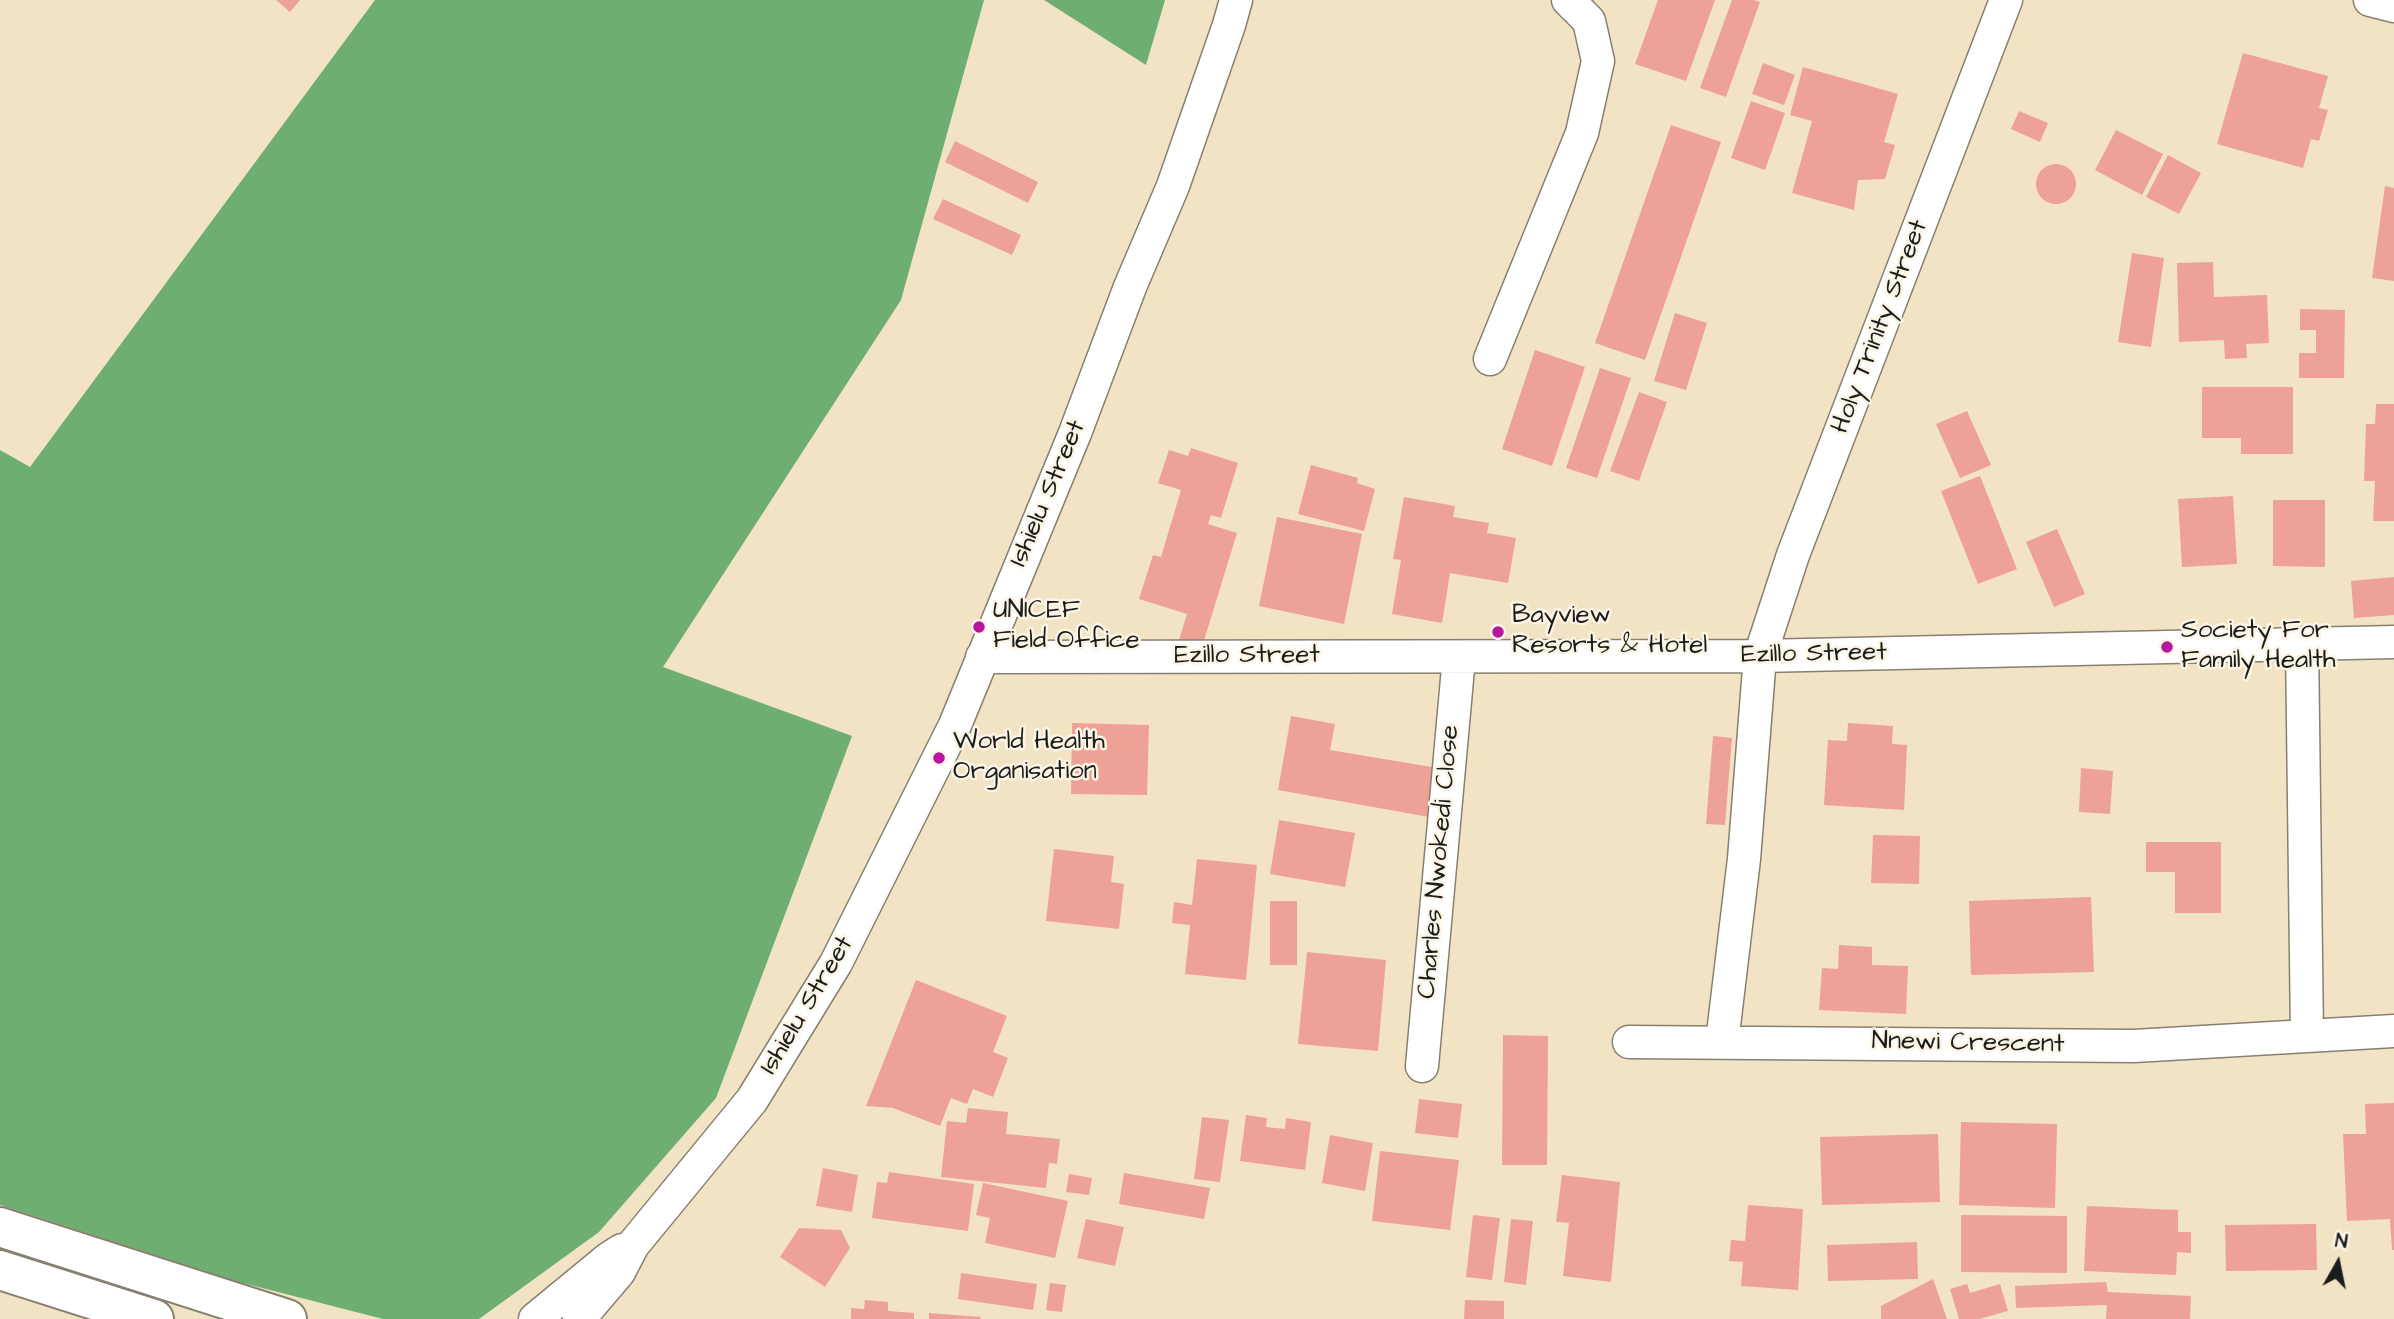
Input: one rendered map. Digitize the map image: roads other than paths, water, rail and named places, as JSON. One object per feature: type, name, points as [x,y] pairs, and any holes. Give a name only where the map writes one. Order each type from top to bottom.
[{"type":"main road","points":[[0,1227],[288,1319]]},
{"type":"main road","points":[[0,1270],[154,1319]]},
{"type":"street","name":"Ishielu Street","points":[[633,1245],[752,1100],[836,962],[955,725],[1173,186],[1236,0]]},
{"type":"street","points":[[1490,359],[1582,133],[1588,109],[1598,61],[1589,21],[1568,0]]},
{"type":"street","name":"Holy Trinity Street","points":[[1722,1042],[1744,859],[1760,656],[1793,555],[2006,0]]},
{"type":"street","points":[[2370,0],[2394,6]]},
{"type":"street","name":"Ezillo Street","points":[[982,657],[1760,656],[2394,642]]},
{"type":"street","points":[[2302,643],[2307,1036]]},
{"type":"street","name":"Charles Nwokedi Close","points":[[1422,1066],[1459,657]]},
{"type":"street","name":"Nnewi Crescent","points":[[1629,1042],[2134,1046],[2394,1031]]},
{"type":"street","points":[[535,1319],[608,1259],[633,1245]]},
{"type":"street","points":[[579,1319],[619,1272],[633,1245]]},
{"type":"place","name":"UNICEF Field Office","points":[[979,627]]},
{"type":"place","name":"Bayview Resorts & Hotel","points":[[1498,632]]},
{"type":"place","name":"Society For Family Health","points":[[2167,647]]},
{"type":"place","name":"World Health Organisation","points":[[939,758]]}]
